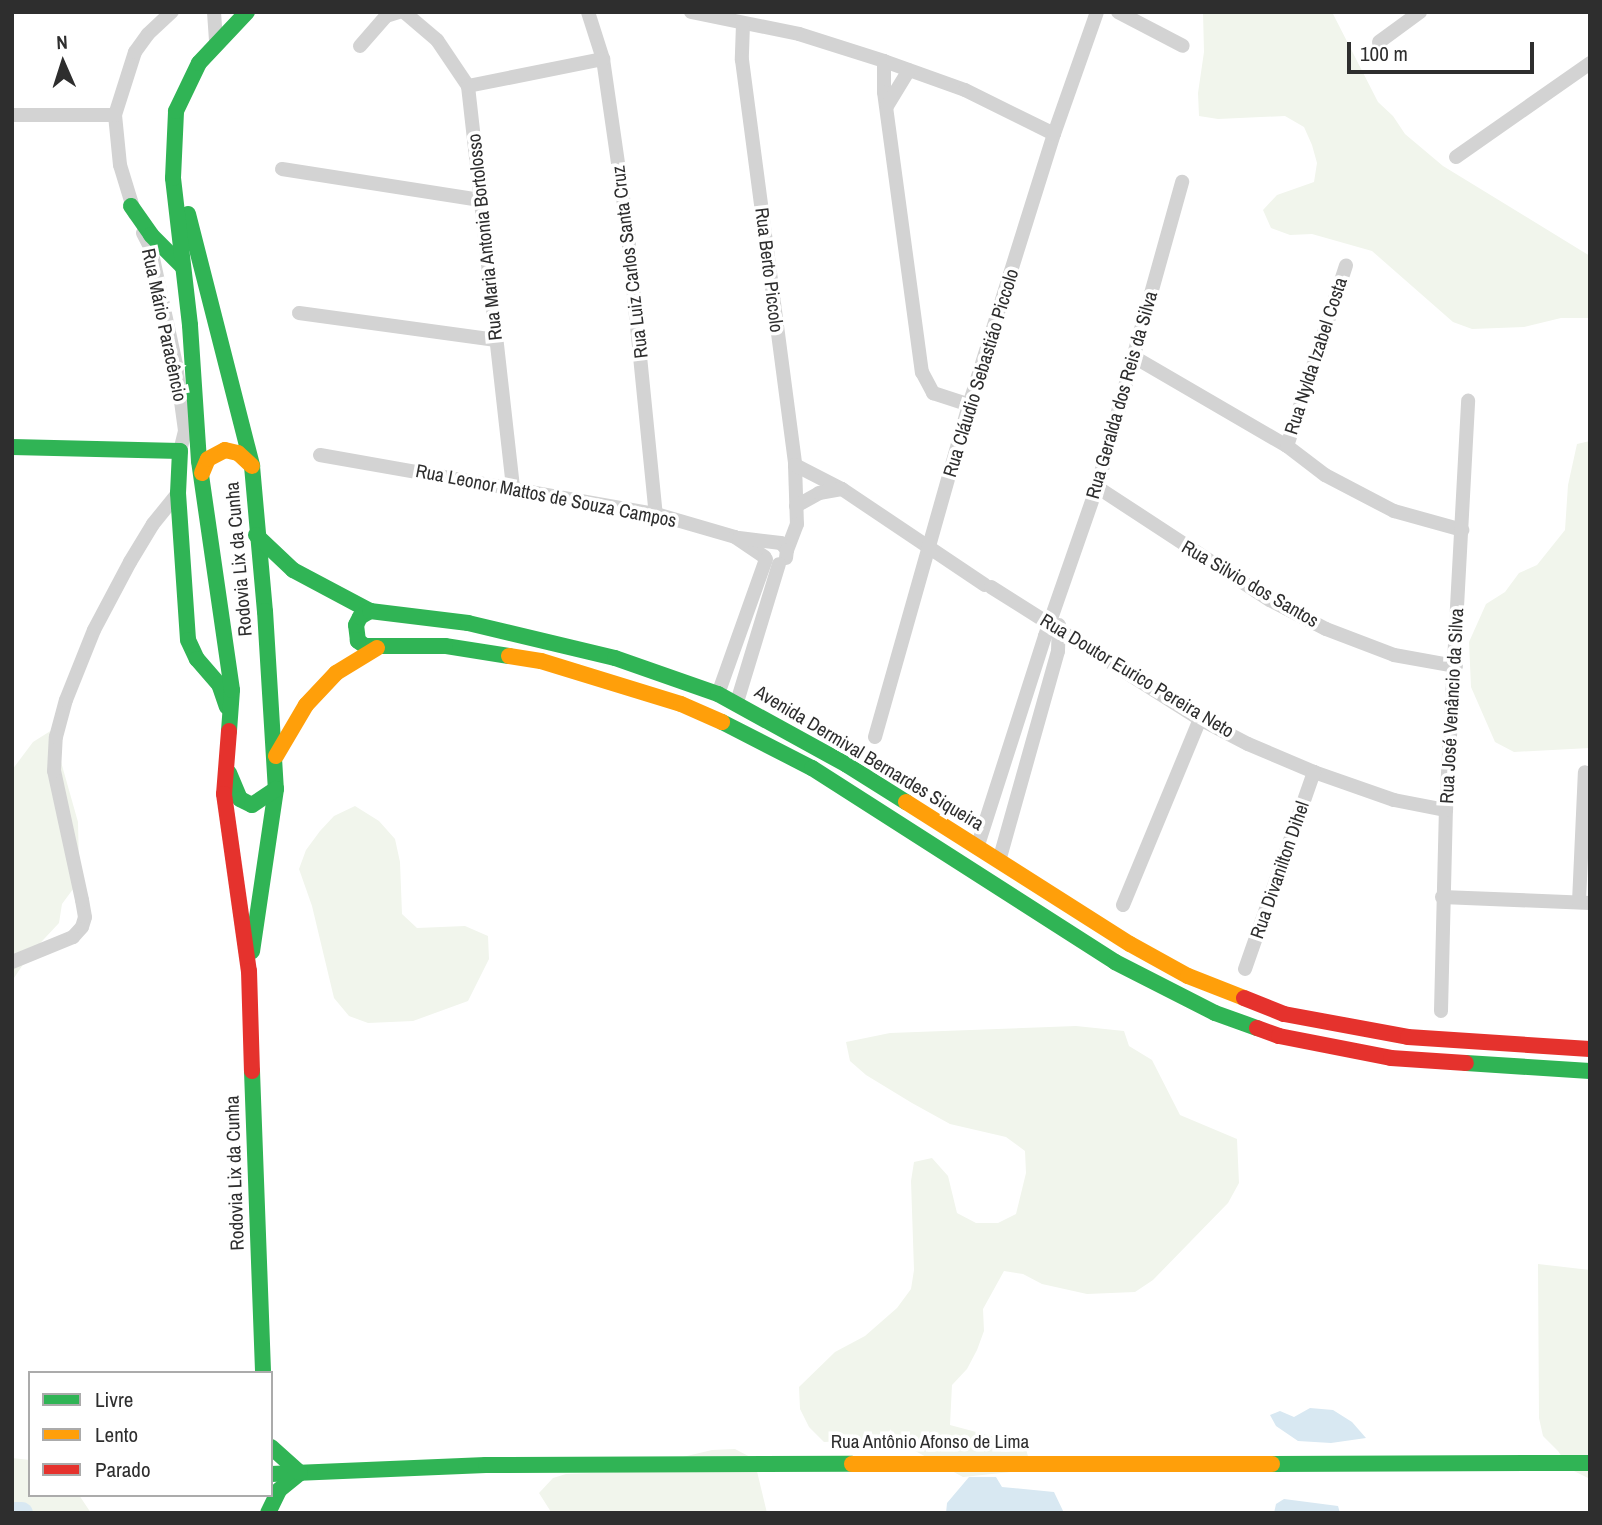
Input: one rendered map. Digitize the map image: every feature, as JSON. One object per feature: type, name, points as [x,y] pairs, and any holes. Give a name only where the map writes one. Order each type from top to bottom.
[{"type":"main road","name":"Rodovia Lix da Cunha","points":[[247,12],[199,63],[176,111],[173,178],[197,405],[198,461],[226,634],[232,690],[224,794],[249,971],[263,1371]]},
{"type":"main road","name":"Rodovia Lix da Cunha","points":[[174,150],[252,467],[276,755],[276,789],[249,971]]},
{"type":"main road","points":[[131,206],[151,235],[183,267]]},
{"type":"main road","points":[[12,447],[180,451],[178,494],[188,640],[197,659],[219,684],[229,712]]},
{"type":"main road","points":[[202,473],[208,459],[225,450],[238,453],[252,467]]},
{"type":"main road","points":[[256,535],[293,570],[370,611]]},
{"type":"main road","points":[[370,611],[360,617],[356,634],[358,641],[365,646],[377,648]]},
{"type":"main road","name":"Avenida Dermival Bernardes Siqueira","points":[[370,611],[468,623],[541,638],[615,658],[737,702],[847,765],[1165,964],[1235,997],[1284,1014],[1408,1037],[1590,1049]]},
{"type":"main road","points":[[197,659],[212,658],[226,634]]},
{"type":"main road","name":"Avenida Dermival Bernardes Siqueira","points":[[377,648],[422,645],[479,649],[598,676],[681,704],[748,733],[812,768],[1115,962],[1215,1013],[1266,1031],[1391,1058],[1590,1071]]},
{"type":"main road","points":[[276,755],[313,697],[336,673],[377,648]]},
{"type":"main road","points":[[225,761],[240,799],[252,805],[276,789]]},
{"type":"main road","points":[[267,1513],[279,1490],[300,1473],[273,1449]]},
{"type":"main road","name":"Rua Antônio Afonso de Lima","points":[[273,1474],[486,1465],[1590,1463]]},
{"type":"main road","points":[[257,1497],[267,1513]]},
{"type":"street","name":"Rua Mário Paracêncio","points":[[172,12],[148,34],[135,52],[115,115],[120,165],[131,206],[151,249],[164,304],[185,431],[180,451]]},
{"type":"street","points":[[214,12],[216,42]]},
{"type":"street","name":"Rua Maria Antonia Bortolosso","points":[[360,46],[386,16],[402,12],[437,40],[468,86],[513,487]]},
{"type":"street","points":[[691,12],[799,34],[884,61],[965,90],[1054,134]]},
{"type":"street","name":"Rua Cláudio Sebastiáo Piccolo","points":[[875,737],[969,405],[1054,134],[1097,12]]},
{"type":"street","points":[[1118,12],[1183,46]]},
{"type":"street","points":[[1379,42],[1420,12]]},
{"type":"street","name":"Rua Luiz Carlos Santa Cruz","points":[[594,15],[603,59],[634,284],[656,514]]},
{"type":"street","name":"Rua Berto Piccolo","points":[[743,24],[742,60],[794,465],[796,511]]},
{"type":"street","points":[[468,86],[603,59]]},
{"type":"street","points":[[884,61],[887,106],[922,372],[933,393],[969,405]]},
{"type":"street","points":[[1456,157],[1590,63]]},
{"type":"street","points":[[887,106],[909,70]]},
{"type":"street","points":[[12,115],[115,115]]},
{"type":"street","points":[[282,169],[479,200]]},
{"type":"street","name":"Rua Geralda dos Reis da Silva","points":[[1054,627],[1057,607],[1097,487],[1182,181]]},
{"type":"street","name":"Rua Nylda Izabel Costa","points":[[1287,446],[1346,265]]},
{"type":"street","points":[[299,313],[496,340]]},
{"type":"street","points":[[1134,357],[1287,446],[1325,475],[1394,511],[1462,530]]},
{"type":"street","name":"Rua José Venâncio da Silva","points":[[1441,1011],[1442,897],[1468,401]]},
{"type":"street","name":"Rua Leonor Mattos de Souza Campos","points":[[320,455],[656,514],[734,537],[770,560]]},
{"type":"street","name":"Rua Doutor Eurico Pereira Neto","points":[[794,465],[842,489],[988,586],[1200,719],[1314,772],[1394,800],[1446,810]]},
{"type":"street","name":"Rua Silvio dos Santos","points":[[1097,487],[1270,600],[1326,629],[1394,655],[1456,666]]},
{"type":"street","points":[[737,702],[770,560],[765,549],[778,545],[796,511],[819,493],[842,489]]},
{"type":"street","points":[[12,962],[73,937],[82,927],[85,917],[82,900],[54,771],[56,737],[66,700],[94,630],[153,524],[178,494]]},
{"type":"street","points":[[734,537],[778,545]]},
{"type":"street","points":[[770,560],[785,560],[778,545]]},
{"type":"street","points":[[718,694],[770,560]]},
{"type":"street","points":[[977,848],[1054,627]]},
{"type":"street","points":[[999,861],[1058,651],[1054,627]]},
{"type":"street","points":[[1123,905],[1200,719]]},
{"type":"street","name":"Rua Divanilton Dihel","points":[[1245,969],[1314,772]]},
{"type":"street","points":[[1442,897],[1585,902],[1585,772]]},
{"type":"shaded area","points":[[1203,12],[1332,12],[1378,102],[1393,116],[1405,134],[1443,166],[1590,256],[1590,318],[1561,318],[1524,327],[1472,329],[1453,322],[1372,251],[1312,234],[1290,235],[1271,228],[1263,210],[1277,195],[1314,182],[1317,163],[1312,145],[1304,127],[1285,116],[1218,119],[1199,116],[1198,93],[1204,52]]},
{"type":"shaded area","points":[[1590,441],[1590,748],[1514,752],[1495,742],[1471,687],[1469,642],[1486,604],[1505,592],[1519,573],[1537,565],[1565,530],[1568,485],[1577,444]]},
{"type":"shaded area","points":[[52,730],[78,822],[79,866],[76,885],[62,904],[59,923],[30,954],[12,981],[12,770],[33,742]]},
{"type":"shaded area","points":[[355,806],[379,821],[395,839],[400,862],[402,914],[417,928],[465,926],[488,936],[489,959],[468,1001],[413,1021],[368,1023],[349,1016],[334,998],[312,906],[299,869],[306,850],[320,831],[334,816]]},
{"type":"shaded area","points":[[1076,1026],[1124,1031],[1129,1046],[1152,1060],[1180,1115],[1237,1139],[1239,1183],[1228,1203],[1153,1280],[1135,1292],[1087,1294],[1042,1284],[1023,1274],[1004,1271],[983,1309],[984,1331],[977,1350],[967,1369],[952,1385],[950,1425],[1025,1445],[1030,1464],[1011,1472],[963,1477],[906,1446],[869,1440],[824,1442],[809,1427],[800,1409],[799,1387],[835,1352],[865,1336],[897,1308],[911,1289],[914,1270],[911,1181],[914,1162],[932,1158],[948,1176],[957,1213],[976,1223],[998,1223],[1016,1214],[1026,1173],[1025,1151],[1006,1137],[950,1124],[912,1103],[866,1075],[850,1061],[846,1042],[890,1033]]},
{"type":"shaded area","points":[[1538,1264],[1590,1270],[1590,1479],[1570,1469],[1558,1451],[1543,1436],[1539,1418]]},
{"type":"shaded area","points":[[1310,1408],[1333,1410],[1352,1422],[1366,1438],[1331,1443],[1298,1441],[1276,1426],[1270,1415],[1280,1411],[1294,1417]]},
{"type":"shaded area","points":[[735,1449],[754,1459],[767,1513],[561,1513],[551,1512],[539,1493],[553,1478],[566,1474],[620,1472],[712,1450]]},
{"type":"shaded area","points":[[12,1458],[28,1460],[28,1497],[80,1497],[91,1513],[12,1513]]},
{"type":"shaded area","points":[[969,1477],[996,1477],[1002,1487],[1054,1492],[1064,1513],[946,1513],[947,1503]]},
{"type":"shaded area","points":[[1284,1499],[1338,1506],[1340,1513],[1274,1513],[1276,1504]]},
{"type":"waterway","points":[[15,1513],[21,1513]]},
{"type":"traffic: fast","points":[[229,731],[232,690],[199,461],[190,325],[173,178],[176,111],[199,63],[247,12]]},
{"type":"traffic: fast","points":[[131,206],[151,235],[183,267]]},
{"type":"traffic: fast","points":[[188,214],[252,466],[265,611],[276,789],[252,951]]},
{"type":"traffic: fast","points":[[12,447],[180,451],[178,493],[188,640],[197,659]]},
{"type":"traffic: fast","points":[[256,535],[293,570],[370,611]]},
{"type":"traffic: fast","points":[[509,656],[445,646],[365,646],[358,641],[356,625],[360,617],[370,611],[468,623],[615,658],[718,694],[847,765],[906,802]]},
{"type":"traffic: fast","points":[[197,659],[219,684],[227,707]]},
{"type":"traffic: fast","points":[[722,722],[812,768],[1115,962],[1215,1013],[1257,1028]]},
{"type":"traffic: fast","points":[[229,773],[240,799],[252,805],[276,789]]},
{"type":"traffic: fast","points":[[1466,1063],[1590,1071]]},
{"type":"traffic: fast","points":[[252,1071],[263,1371]]},
{"type":"traffic: fast","points":[[268,1513],[279,1490],[300,1473],[273,1449]]},
{"type":"traffic: fast","points":[[1272,1464],[1590,1463]]},
{"type":"traffic: fast","points":[[273,1474],[486,1465],[852,1464]]},
{"type":"traffic: slow","points":[[202,473],[208,459],[225,450],[238,453],[252,466]]},
{"type":"traffic: slow","points":[[276,756],[306,705],[336,673],[377,648]]},
{"type":"traffic: slow","points":[[509,656],[541,661],[681,704],[722,722]]},
{"type":"traffic: slow","points":[[906,802],[1130,944],[1188,976],[1244,998]]},
{"type":"traffic: slow","points":[[852,1464],[1272,1464]]},
{"type":"traffic: jam","points":[[229,731],[224,794],[249,971],[252,1071]]},
{"type":"traffic: jam","points":[[1244,998],[1284,1014],[1408,1037],[1590,1049]]},
{"type":"traffic: jam","points":[[1257,1028],[1279,1036],[1391,1058],[1466,1063]]}]
